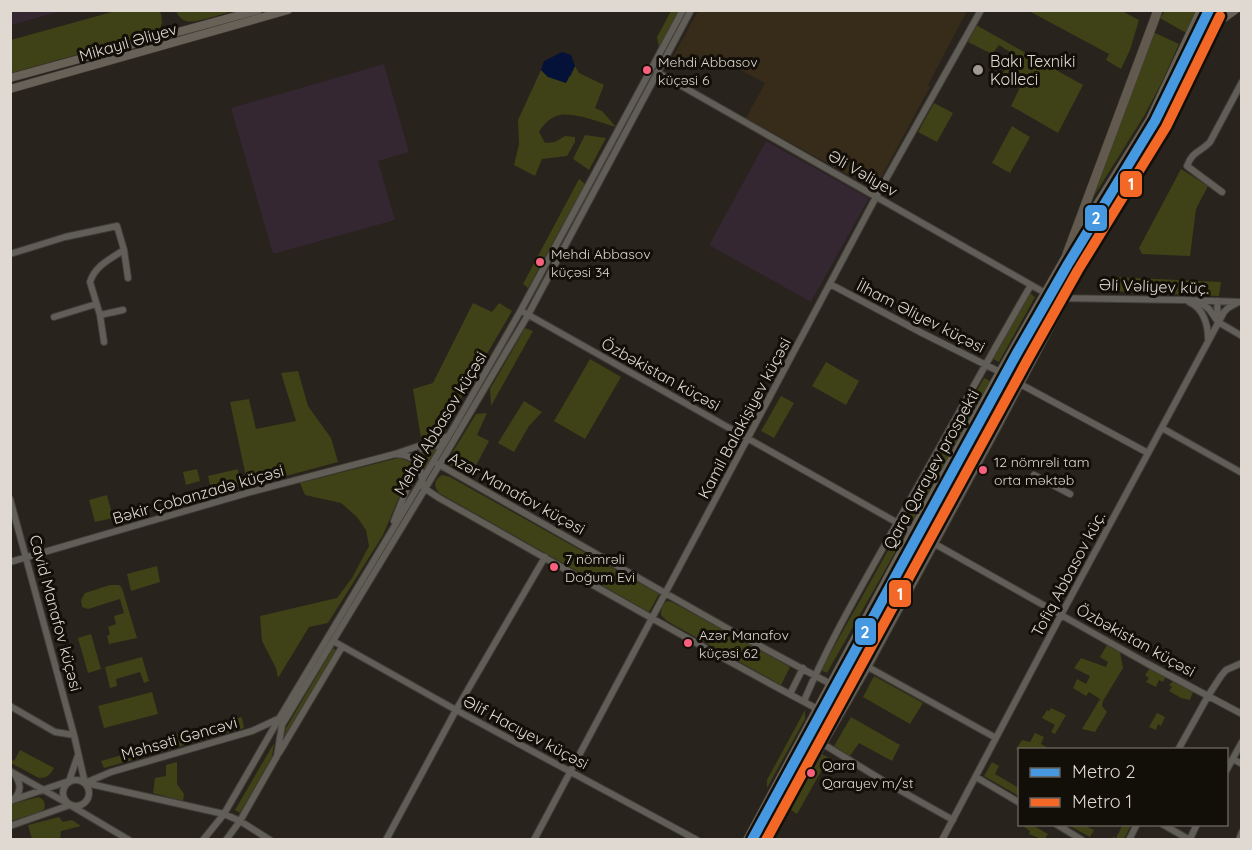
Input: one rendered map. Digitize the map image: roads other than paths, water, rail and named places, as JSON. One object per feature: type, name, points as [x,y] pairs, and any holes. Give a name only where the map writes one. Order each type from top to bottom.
[{"type":"highway","points":[[1067,254],[1158,10]]},
{"type":"main road","name":"Mikayıl Əliyev","points":[[10,78],[258,10]]},
{"type":"main road","name":"Mikayıl Əliyev","points":[[10,89],[288,10]]},
{"type":"main road","name":"Qara Qarayev prospekti","points":[[747,840],[1000,372],[1067,254],[1150,119],[1201,10]]},
{"type":"main road","points":[[1184,74],[1213,10]]},
{"type":"main road","points":[[1184,74],[1210,30],[1235,10]]},
{"type":"main road","name":"Qara Qarayev prospekti","points":[[758,840],[1009,378],[1054,298],[1159,124],[1184,74]]},
{"type":"street","name":"Mehdi Abbasov küçəsi","points":[[203,840],[224,814],[522,310],[683,10]]},
{"type":"street","name":"Mehdi Abbasov küçəsi","points":[[277,756],[282,725],[528,315],[691,10]]},
{"type":"street","name":"Kamil Balakişiyev küçəsi","points":[[534,840],[876,197],[981,10]]},
{"type":"street","name":"Əli Vəliyev","points":[[657,72],[689,88],[1054,298]]},
{"type":"street","points":[[1222,192],[1187,166],[1196,152],[1210,142],[1242,82]]},
{"type":"street","points":[[10,254],[65,237],[117,226],[124,250],[128,278]]},
{"type":"street","points":[[104,342],[100,315],[90,282],[99,267],[124,250]]},
{"type":"street","points":[[780,798],[793,793],[798,788],[868,667],[1066,298],[1069,273]]},
{"type":"street","name":"İlham Əliyev küçəsi","points":[[830,284],[1000,372]]},
{"type":"street","points":[[804,702],[815,674],[867,575],[1031,285]]},
{"type":"street","name":"Əli Vəliyev küç.","points":[[1054,298],[1240,302]]},
{"type":"street","points":[[1183,300],[1197,306],[1203,314],[1208,330],[1208,341]]},
{"type":"street","points":[[1196,300],[1209,309],[1218,322],[1242,336]]},
{"type":"street","points":[[1217,302],[1218,322]]},
{"type":"street","points":[[1218,322],[1228,308],[1240,302]]},
{"type":"street","points":[[54,317],[96,304]]},
{"type":"street","points":[[100,315],[123,310]]},
{"type":"street","name":"Özbəkistan küçəsi","points":[[522,310],[912,532],[1242,714]]},
{"type":"street","name":"Tofiq Abbasov küç.","points":[[942,840],[1218,322]]},
{"type":"street","points":[[1009,378],[1148,453]]},
{"type":"street","points":[[1162,428],[1242,472]]},
{"type":"street","points":[[394,454],[448,436]]},
{"type":"street","points":[[394,454],[453,443]]},
{"type":"street","points":[[394,454],[412,457],[419,465],[422,486],[425,489],[652,619],[826,714]]},
{"type":"street","name":"Bəkir Çobanzadə küçəsi","points":[[10,562],[247,493],[394,454]]},
{"type":"street","points":[[384,543],[413,474],[415,463],[412,457]]},
{"type":"street","name":"Azər Manafov küçəsi","points":[[431,464],[440,465],[732,631],[840,689]]},
{"type":"street","points":[[1034,475],[1070,494]]},
{"type":"street","name":"Cavid Manafov küçəsi","points":[[10,499],[79,753],[85,783]]},
{"type":"street","points":[[386,840],[456,710],[545,556]]},
{"type":"street","name":"Əlif Hacıyev küçəsi","points":[[333,641],[698,840]]},
{"type":"street","name":"Mehdi Abbasov küçəsi","points":[[226,840],[240,821],[342,646]]},
{"type":"street","points":[[1179,748],[1221,676],[1226,670],[1242,663]]},
{"type":"street","points":[[868,667],[996,738]]},
{"type":"street","points":[[790,694],[803,668]]},
{"type":"street","points":[[10,706],[55,732],[74,735]]},
{"type":"street","name":"Məhsəti Gəncəvi","points":[[85,783],[111,772],[252,731],[280,717]]},
{"type":"street","points":[[805,733],[887,783],[953,819]]},
{"type":"street","points":[[1228,769],[1242,742]]},
{"type":"street","points":[[79,753],[63,791],[64,799],[69,804],[74,806],[83,804],[88,798],[89,790],[85,783]]},
{"type":"street","points":[[1233,759],[1242,764]]},
{"type":"street","points":[[12,772],[129,840]]},
{"type":"street","points":[[11,800],[19,794],[20,786],[12,772]]},
{"type":"street","points":[[976,777],[1018,802]]},
{"type":"street","points":[[11,800],[77,779],[85,783],[224,814],[270,840]]},
{"type":"street","points":[[10,826],[69,804]]},
{"type":"street","points":[[1058,826],[1082,840]]},
{"type":"street","points":[[1129,840],[1136,826]]},
{"type":"street","points":[[1164,826],[1190,839]]},
{"type":"street","points":[[1239,840],[1242,832]]},
{"type":"water","points":[[562,52],[571,55],[575,66],[566,83],[548,77],[541,70],[544,61]]},
{"type":"metro line","name":"2","points":[[752,840],[1017,353],[1155,121],[1209,10]]},
{"type":"metro line","name":"1","points":[[766,840],[1028,359],[1078,270],[1166,127],[1220,16]]},
{"type":"place","name":"Mehdi Abbasov küçəsi 6","points":[[647,70]]},
{"type":"place","name":"Bakı Texniki Kolleci","points":[[978,70]]},
{"type":"place","name":"Mehdi Abbasov küçəsi 34","points":[[540,262]]},
{"type":"place","name":"12 nömrəli tam orta məktəb","points":[[983,470]]},
{"type":"place","name":"7 nömrəli Doğum Evi","points":[[554,567]]},
{"type":"place","name":"Azər Manafov küçəsi 62","points":[[688,643]]},
{"type":"place","name":"Qara Qarayev m/st","points":[[811,773]]}]
